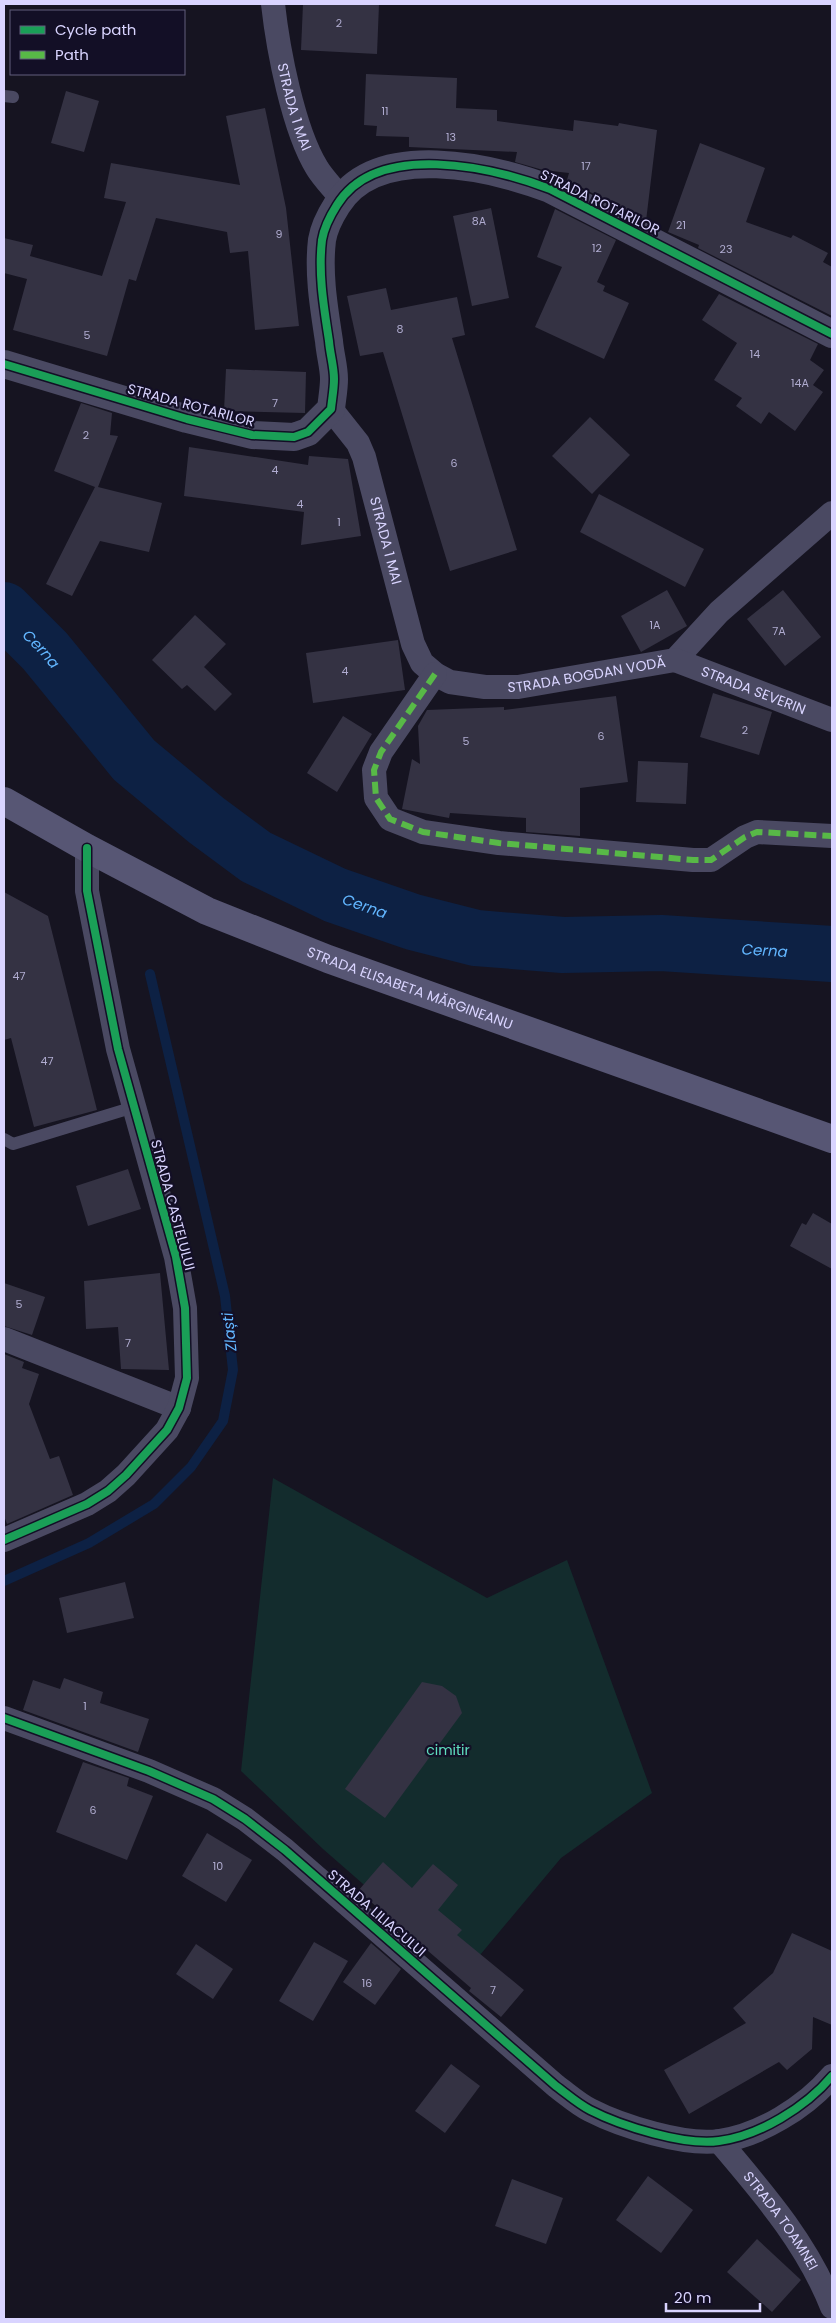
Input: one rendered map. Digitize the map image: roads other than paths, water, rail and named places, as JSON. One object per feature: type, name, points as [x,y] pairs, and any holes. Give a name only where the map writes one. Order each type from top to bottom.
[{"type":"main road","name":"STRADA ELISABETA MĂRGINEANU","points":[[4,801],[87,848],[207,911],[328,959],[832,1139]]},
{"type":"street","name":"STRADA 1 MAI","points":[[273,4],[283,64],[300,128],[317,168],[341,198]]},
{"type":"street","name":"STRADA ROTARILOR","points":[[4,364],[187,419],[252,435],[294,437],[308,432],[331,409],[334,378],[321,290],[322,237],[329,217],[341,198],[368,175],[397,166],[416,164],[484,168],[517,176],[550,189],[832,334]]},
{"type":"street","name":"STRADA 1 MAI","points":[[331,409],[358,442],[364,456],[413,644],[422,663],[435,674]]},
{"type":"street","name":"STRADA BOGDAN VODĂ","points":[[435,674],[450,682],[485,687],[518,687],[675,660],[719,612],[832,513]]},
{"type":"street","name":"STRADA SEVERIN","points":[[675,660],[832,720]]},
{"type":"street","points":[[435,674],[381,752],[374,770],[376,798],[390,820],[423,832],[499,843],[693,860],[712,860],[745,837],[757,832],[832,836]]},
{"type":"street","name":"STRADA CASTELULUI","points":[[4,1540],[87,1504],[108,1491],[126,1475],[167,1430],[179,1408],[187,1378],[185,1308],[176,1257],[118,1048],[87,891],[87,848]]},
{"type":"street","points":[[4,1339],[179,1408]]},
{"type":"street","name":"STRADA LILIACULUI","points":[[4,1718],[149,1771],[213,1799],[244,1819],[285,1850],[556,2086],[590,2110],[616,2121],[657,2134],[718,2142]]},
{"type":"street","points":[[718,2142],[759,2130],[793,2112],[832,2076]]},
{"type":"street","name":"STRADA TOAMNEI","points":[[718,2142],[788,2225],[814,2266],[832,2307]]},
{"type":"lane","points":[[4,1139],[13,1144],[134,1108]]},
{"type":"waterway","name":"Cerna","points":[[4,610],[45,651],[134,760],[206,820],[256,857],[335,895],[413,922],[476,938],[563,945],[661,943],[832,954]]},
{"type":"waterway","name":"Zlaști","points":[[4,1581],[89,1543],[154,1504],[191,1467],[223,1421],[233,1370],[225,1296],[150,974]]},
{"type":"park label","name":"cimitir","points":[[448,1750]]}]
